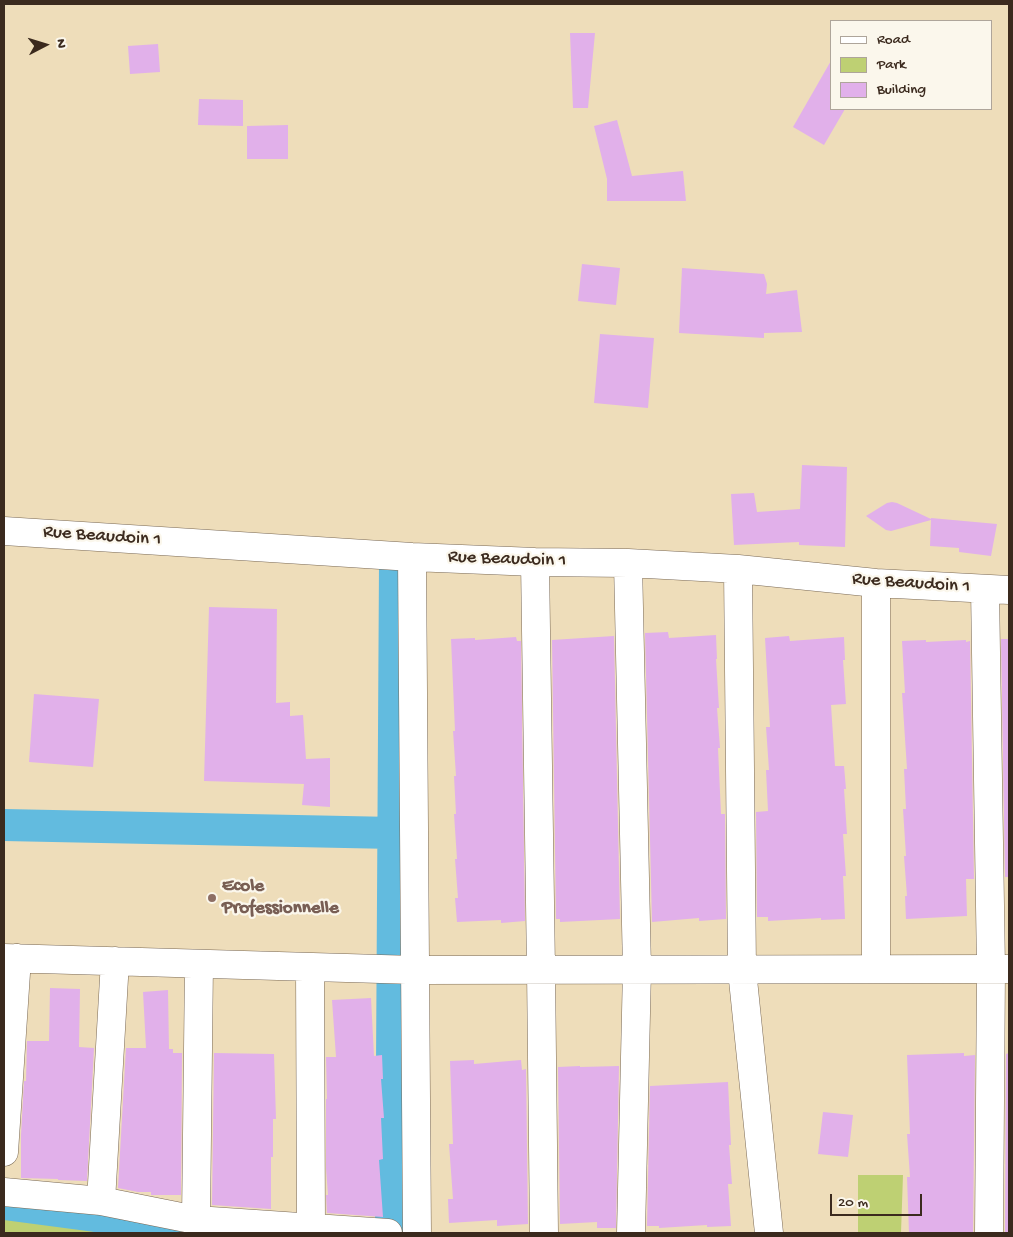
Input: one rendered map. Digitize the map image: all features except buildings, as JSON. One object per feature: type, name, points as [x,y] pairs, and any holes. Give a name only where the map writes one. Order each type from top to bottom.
[{"type":"street","name":"Rue Beaudoin 1","points":[[4,531],[412,557],[535,562],[628,563],[738,569],[876,583],[997,589]]},
{"type":"street","points":[[412,557],[401,969],[417,1233]]},
{"type":"street","points":[[535,562],[544,1233]]},
{"type":"street","points":[[628,563],[637,969],[631,1233]]},
{"type":"street","points":[[738,569],[742,970],[769,1233]]},
{"type":"street","points":[[876,583],[876,969]]},
{"type":"street","points":[[989,1233],[1000,969],[997,589]]},
{"type":"street","points":[[4,1152],[10,958],[401,969],[1000,969]]},
{"type":"street","points":[[101,1201],[116,961]]},
{"type":"street","points":[[196,1220],[199,964]]},
{"type":"street","points":[[310,966],[311,1228]]},
{"type":"street","points":[[4,1192],[101,1201],[196,1220],[386,1233]]},
{"type":"green space","points":[[858,1175],[903,1175],[901,1233],[858,1233]]},
{"type":"green space","points":[[4,1212],[203,1233],[4,1233]]},
{"type":"waterway","points":[[391,1233],[395,564]]},
{"type":"waterway","points":[[4,825],[394,833]]},
{"type":"waterway","points":[[4,1204],[95,1216],[199,1233]]},
{"type":"place","name":"Ecole Professionnelle","points":[[212,898]]}]
